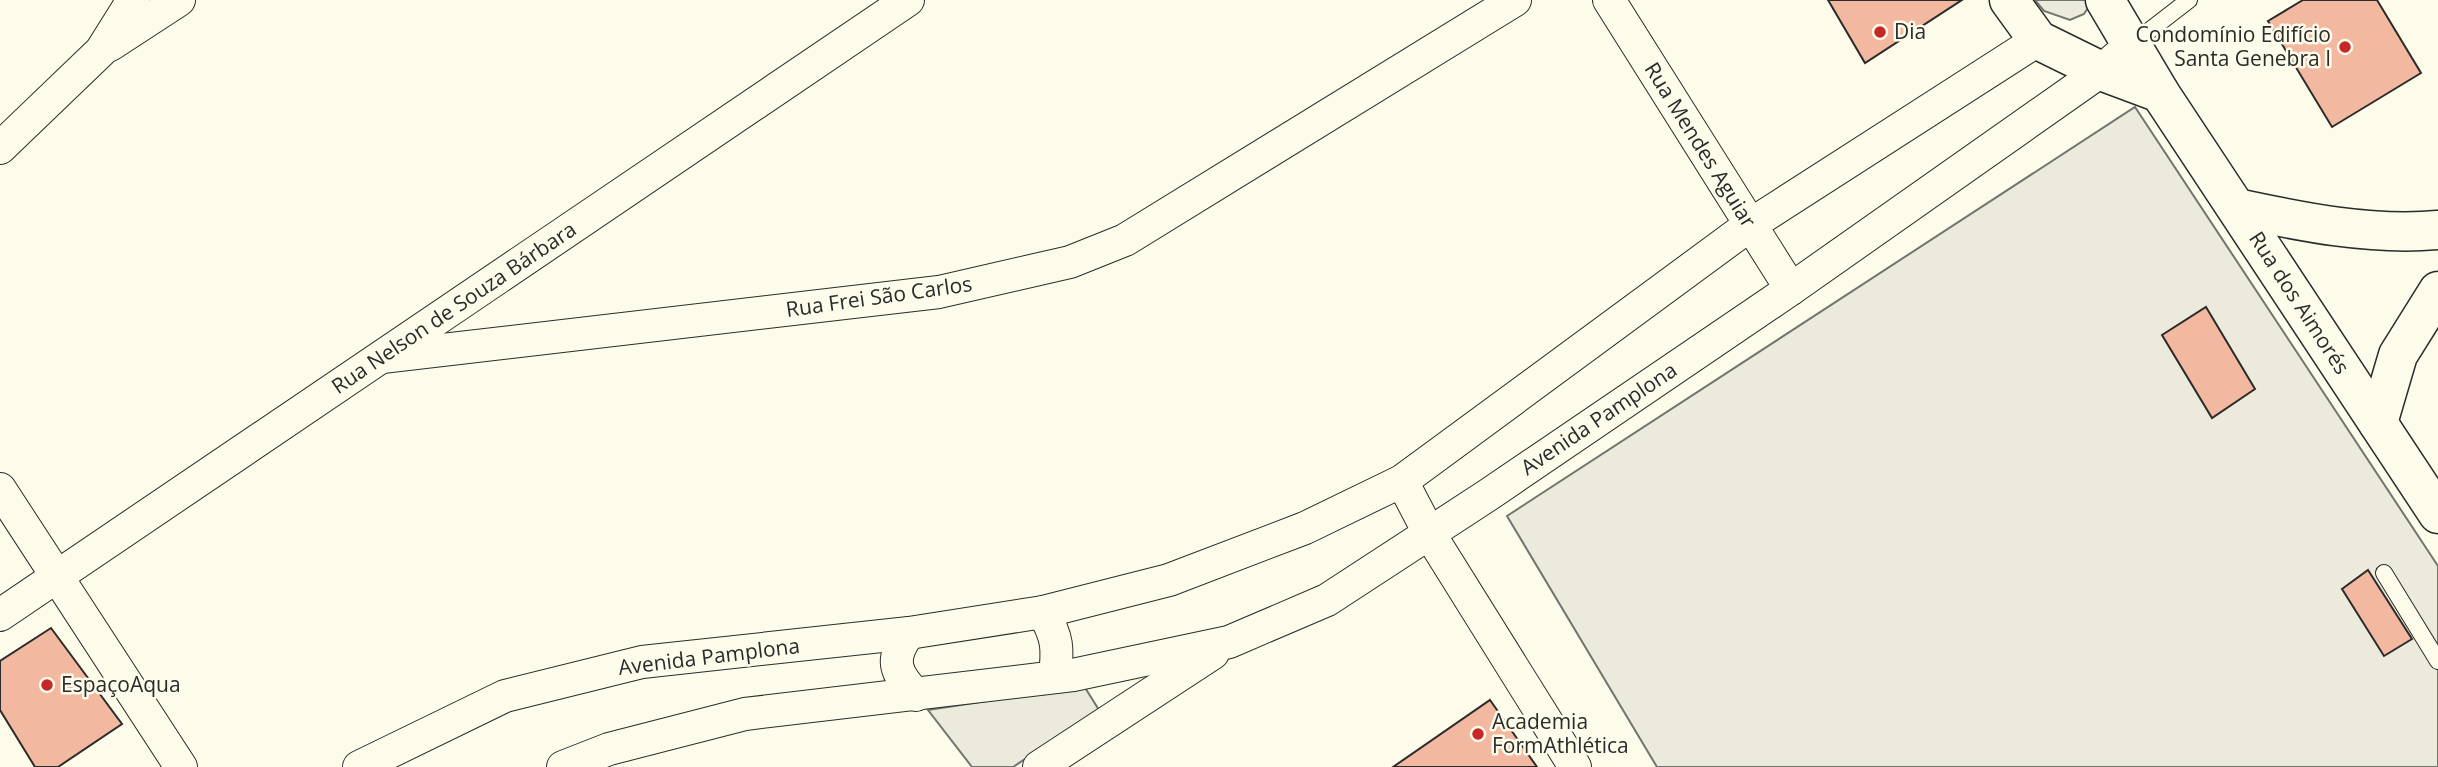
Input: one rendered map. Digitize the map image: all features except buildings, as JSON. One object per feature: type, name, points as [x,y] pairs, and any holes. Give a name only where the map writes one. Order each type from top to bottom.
[{"type":"street","points":[[101,51],[133,0]]},
{"type":"street","points":[[0,148],[101,51],[179,0]]},
{"type":"street","name":"Rua Nelson de Souza Bárbara","points":[[0,615],[908,0]]},
{"type":"street","name":"Rua Frei São Carlos","points":[[382,357],[939,292],[1070,262],[1125,240],[1515,0]]},
{"type":"street","name":"Rua Mendes Aguiar","points":[[1609,0],[1791,289]]},
{"type":"street","points":[[2009,0],[2038,40],[2101,71],[2160,93]]},
{"type":"street","name":"Rua dos Aimorés","points":[[2105,0],[2160,93],[2438,514]]},
{"type":"street","name":"Avenida Pamplona","points":[[359,767],[505,696],[629,665],[909,633],[1043,612],[1170,580],[1304,528],[1402,481],[1750,225],[2038,40]]},
{"type":"street","name":"Avenida Pamplona","points":[[563,767],[610,749],[745,714],[1055,677],[1230,642],[1327,600],[1791,289],[2101,71],[2132,44]]},
{"type":"street","points":[[2237,208],[2319,224],[2420,232],[2438,230]]},
{"type":"street","points":[[2378,423],[2398,355],[2438,292]]},
{"type":"street","points":[[1402,481],[1429,533],[1575,767]]},
{"type":"street","points":[[0,489],[181,767]]},
{"type":"street","points":[[1043,612],[1055,633],[1055,677]]},
{"type":"street","points":[[909,633],[900,644],[896,658],[900,678],[916,695]]},
{"type":"street","points":[[1039,767],[1230,642]]},
{"type":"lane","points":[[2132,44],[2189,0]]},
{"type":"lane","points":[[2384,573],[2438,661]]},
{"type":"shaded area","points":[[2035,0],[2089,0],[2091,3],[2084,14],[2070,20],[2044,11]]},
{"type":"shaded area","points":[[2135,107],[2438,566],[2438,767],[1657,767],[1507,516]]},
{"type":"shaded area","points":[[1084,686],[1099,710],[1013,767],[972,767],[928,710]]},
{"type":"place","name":"Dia","points":[[1880,32]]},
{"type":"place","name":"Condomínio Edifício Santa Genebra I","points":[[2345,47]]},
{"type":"place","name":"EspaçoAqua","points":[[47,685]]},
{"type":"place","name":"Academia FormAthlética","points":[[1478,734]]}]
